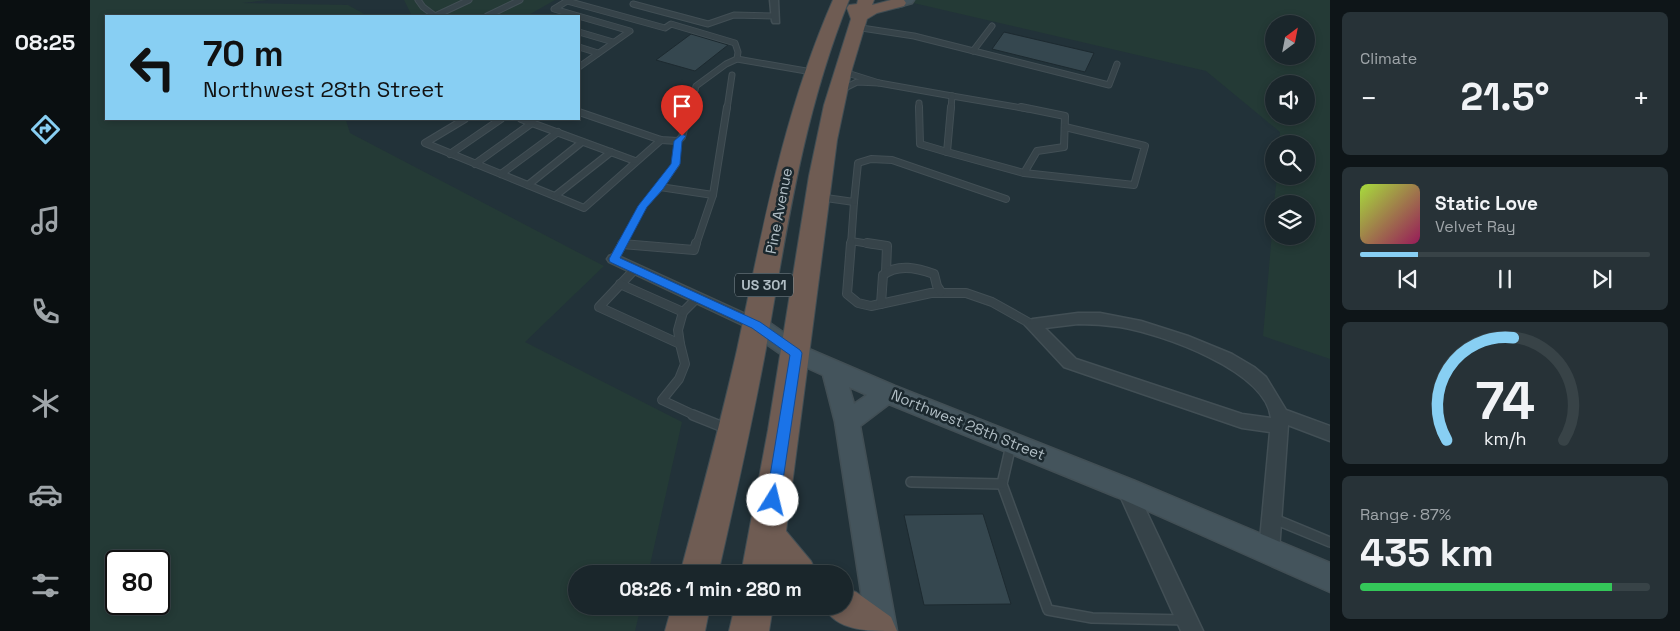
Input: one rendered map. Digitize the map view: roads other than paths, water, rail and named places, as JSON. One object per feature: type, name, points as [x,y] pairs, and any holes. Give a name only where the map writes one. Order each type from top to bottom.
[{"type":"highway","points":[[856,8],[871,10],[903,2]]},
{"type":"highway","name":"Pine Avenue","points":[[701,565],[756,325],[794,135],[812,72],[828,26],[856,8]]},
{"type":"highway","name":"US 301","points":[[762,565],[796,353],[822,164],[838,83],[856,8]]},
{"type":"highway","points":[[828,26],[835,33],[823,62],[838,83]]},
{"type":"highway","points":[[812,72],[822,76],[828,82],[813,148],[822,164]]},
{"type":"highway","points":[[767,536],[791,565]]},
{"type":"highway","points":[[853,614],[877,631]]},
{"type":"highway","points":[[685,631],[689,615]]},
{"type":"highway","points":[[749,631],[752,615]]},
{"type":"street","points":[[774,0],[776,18]]},
{"type":"street","name":"Northwest 28th Street","points":[[614,259],[756,325],[796,353],[887,393],[1126,489],[1330,578]]},
{"type":"street","points":[[1269,551],[1280,421],[1260,382],[1245,369],[1221,356],[1148,326],[1105,318],[1058,318],[1033,324],[1070,363],[1242,421],[1280,421],[1330,434]]},
{"type":"street","points":[[833,369],[848,422],[882,631]]},
{"type":"street","points":[[848,422],[887,393]]},
{"type":"street","points":[[1126,489],[1190,625]]},
{"type":"lane","points":[[419,0],[434,15]]},
{"type":"lane","points":[[437,15],[469,0]]},
{"type":"lane","points":[[488,15],[520,0]]},
{"type":"lane","points":[[575,15],[554,9],[567,1],[665,28],[671,24],[734,42],[738,52],[736,59]]},
{"type":"lane","points":[[633,4],[708,24],[716,24],[727,16],[735,15],[776,18]]},
{"type":"lane","points":[[856,8],[914,36],[1109,85],[1117,64]]},
{"type":"lane","points":[[580,17],[630,31]]},
{"type":"lane","points":[[580,65],[643,22]]},
{"type":"lane","points":[[973,51],[992,26]]},
{"type":"lane","points":[[580,32],[614,42]]},
{"type":"lane","points":[[580,47],[598,53]]},
{"type":"lane","points":[[614,259],[643,206],[660,187],[676,164],[678,141],[682,136],[696,86],[736,59],[812,72]]},
{"type":"lane","points":[[622,244],[694,250],[713,195],[732,75]]},
{"type":"lane","points":[[838,83],[879,82],[1065,116],[1064,147],[1038,151],[1024,173]]},
{"type":"lane","points":[[838,83],[879,82]]},
{"type":"lane","points":[[947,152],[952,96]]},
{"type":"lane","points":[[919,103],[920,144],[1024,173],[1134,185],[1145,146],[1065,127]]},
{"type":"lane","points":[[580,112],[661,140],[678,141]]},
{"type":"lane","points":[[463,120],[425,143],[584,208],[661,140]]},
{"type":"lane","points":[[450,154],[499,120]]},
{"type":"lane","points":[[524,120],[635,161]]},
{"type":"lane","points":[[476,164],[532,123]]},
{"type":"lane","points":[[500,174],[558,132]]},
{"type":"lane","points":[[528,185],[582,142]]},
{"type":"lane","points":[[555,196],[610,152]]},
{"type":"lane","points":[[1006,199],[892,160],[866,159],[858,163],[847,294],[861,305],[871,306],[941,292],[967,293],[984,299],[1033,324]]},
{"type":"lane","points":[[660,187],[713,195]]},
{"type":"lane","points":[[817,197],[854,202]]},
{"type":"lane","points":[[851,241],[886,246],[886,272],[884,275],[881,304]]},
{"type":"lane","points":[[886,272],[905,268],[919,268],[934,274],[937,286],[941,292]]},
{"type":"lane","points":[[635,269],[599,307],[680,344]]},
{"type":"lane","points":[[620,284],[683,312]]},
{"type":"lane","points":[[697,298],[683,312],[678,330],[684,364],[678,379],[662,400],[733,431]]},
{"type":"lane","points":[[1012,443],[1002,484],[1048,610],[1092,618],[1190,625]]},
{"type":"lane","points":[[911,482],[1002,484]]},
{"type":"lane","points":[[1272,518],[1330,542]]}]
